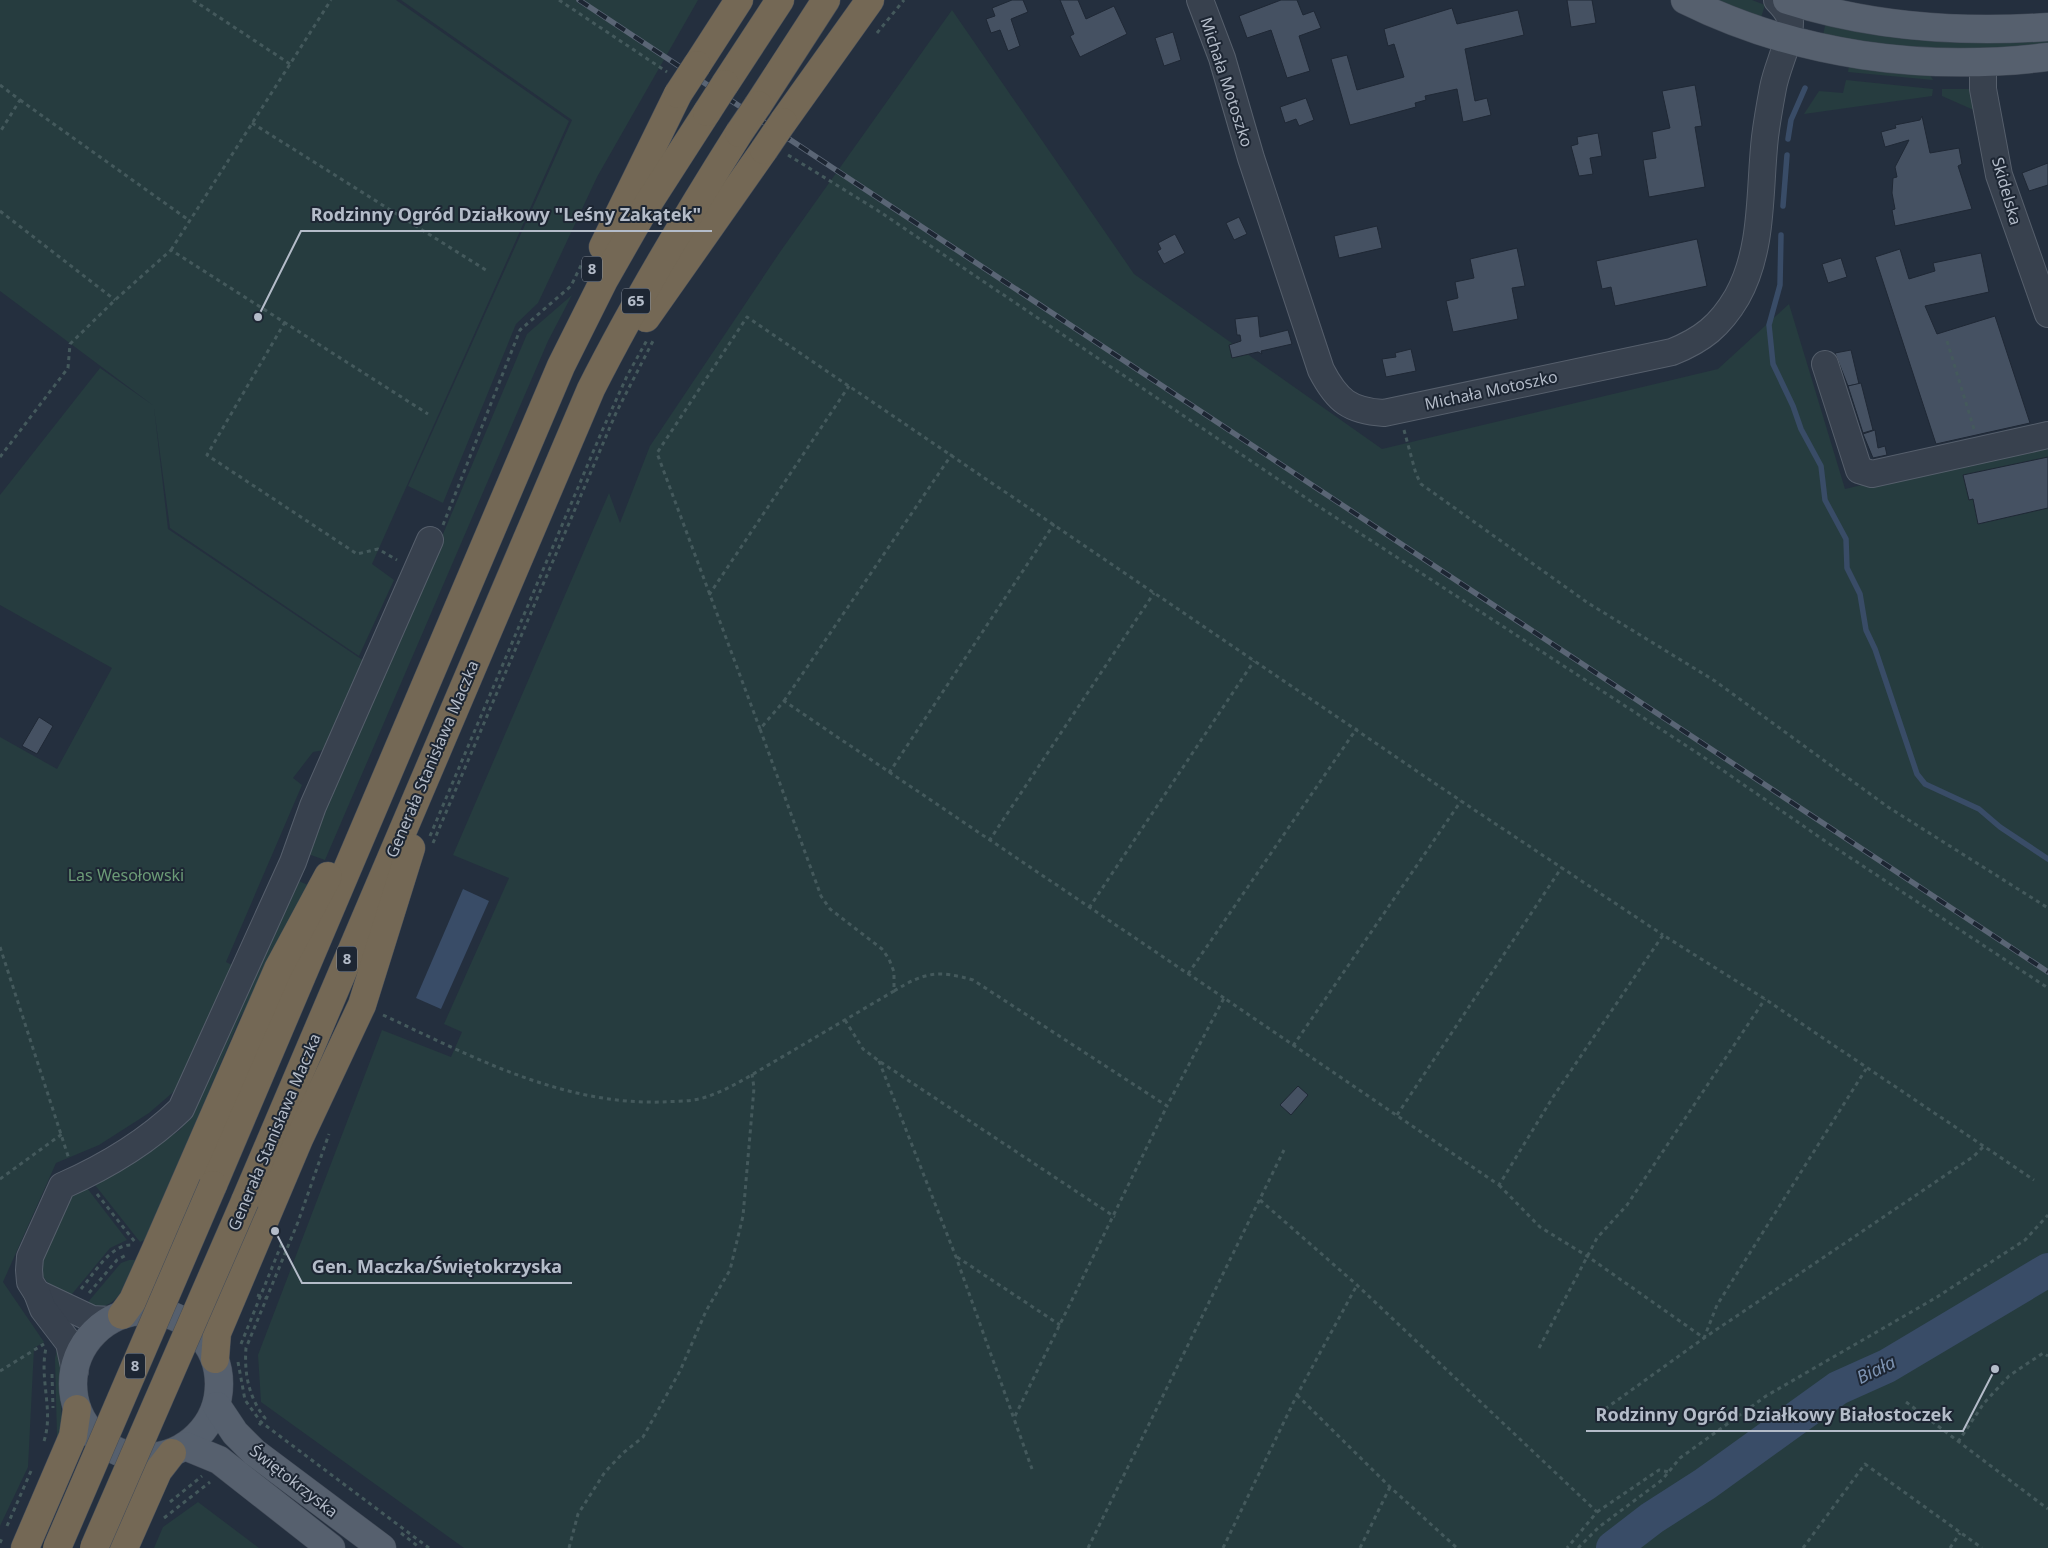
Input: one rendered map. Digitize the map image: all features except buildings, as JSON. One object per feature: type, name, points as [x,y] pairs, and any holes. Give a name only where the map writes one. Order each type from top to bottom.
[{"type":"highway","name":"8","points":[[524,452],[557,342],[678,94],[739,0]]},
{"type":"highway","name":"Generała Stanisława Maczka","points":[[57,1548],[406,735],[561,366],[604,280],[644,210],[780,0]]},
{"type":"highway","name":"Generała Stanisława Maczka","points":[[94,1548],[245,1201],[591,389],[628,316],[674,235],[826,0]]},
{"type":"highway","name":"8","points":[[552,480],[595,411],[629,344],[676,273],[870,0]]},
{"type":"highway","points":[[227,1356],[217,1333],[299,1139],[362,1005],[450,717]]},
{"type":"highway","points":[[117,1318],[132,1300],[155,1251],[278,969],[406,735]]},
{"type":"highway","points":[[25,1548],[73,1436],[77,1409]]},
{"type":"highway","points":[[124,1548],[158,1471],[179,1449]]},
{"type":"main road","points":[[1685,0],[1706,10],[1787,40],[1856,55],[1938,63],[1983,64],[2048,57]]},
{"type":"main road","points":[[1787,0],[1858,17],[1906,25],[1959,30],[2048,27]]},
{"type":"main road","points":[[153,1312],[175,1317],[227,1356],[219,1381],[217,1406],[205,1427],[179,1449],[144,1457],[116,1451],[103,1443],[88,1429],[77,1409],[74,1393],[74,1371],[81,1352],[97,1330],[117,1318],[153,1312]]},
{"type":"main road","name":"Świętokrzyska","points":[[217,1406],[235,1433],[254,1452],[382,1548]]},
{"type":"main road","name":"Świętokrzyska","points":[[179,1449],[219,1460],[331,1548]]},
{"type":"street","name":"Michała Motoszko","points":[[1200,0],[1222,58],[1251,158],[1321,370],[1339,398],[1353,408],[1384,413],[1672,352],[1696,342],[1710,333],[1737,297],[1753,254],[1765,137],[1777,67],[1787,40],[1790,19],[1785,7],[1777,0]]},
{"type":"street","name":"Skidelska","points":[[1983,64],[1983,90],[1999,175],[2048,314]]},
{"type":"street","points":[[1825,364],[1859,470],[1872,474],[2048,435]]},
{"type":"street","points":[[74,1371],[69,1343],[43,1309],[37,1293],[30,1282],[30,1258],[73,1182],[129,1149],[168,1123],[182,1109],[293,862],[313,806],[430,540]]},
{"type":"street","points":[[37,1293],[92,1319],[117,1318]]},
{"type":"path","points":[[193,0],[290,64]]},
{"type":"path","points":[[0,457],[68,368],[70,344],[115,300],[172,250],[331,0]]},
{"type":"path","points":[[0,85],[190,221]]},
{"type":"path","points":[[0,132],[20,100]]},
{"type":"path","points":[[252,123],[489,272]]},
{"type":"path","points":[[798,162],[877,210],[1302,495],[1702,756],[1828,843],[2048,988]]},
{"type":"path","points":[[0,211],[115,300]]},
{"type":"path","points":[[172,250],[428,414]]},
{"type":"path","points":[[430,540],[440,531],[520,330],[571,286]]},
{"type":"path","points":[[894,991],[894,972],[882,950],[830,909],[821,896],[657,453],[747,316],[1254,661],[1357,728],[1461,801],[1765,1000],[2034,1180]]},
{"type":"path","points":[[285,322],[207,455],[357,554],[378,549]]},
{"type":"path","points":[[429,839],[626,376],[651,332]]},
{"type":"path","points":[[431,848],[616,413],[658,332]]},
{"type":"path","points":[[1947,341],[1980,450]]},
{"type":"path","points":[[709,595],[849,386]]},
{"type":"path","points":[[1398,410],[1416,474],[1421,484],[1588,603],[1715,681],[1888,808],[2048,908]]},
{"type":"path","points":[[760,729],[784,701],[952,454]]},
{"type":"path","points":[[889,774],[1054,524]]},
{"type":"path","points":[[989,841],[1154,593]]},
{"type":"path","points":[[1089,908],[1254,661]]},
{"type":"path","points":[[784,701],[889,774],[1499,1185],[1540,1227],[1587,1256],[1704,1338]]},
{"type":"path","points":[[1188,974],[1357,728]]},
{"type":"path","points":[[1293,1046],[1461,801]]},
{"type":"path","points":[[1397,1115],[1562,867]]},
{"type":"path","points":[[1499,1185],[1552,1097],[1663,935]]},
{"type":"path","points":[[0,947],[62,1134],[73,1182],[139,1246]]},
{"type":"path","points":[[362,1005],[485,1063],[547,1086],[590,1096],[643,1102],[694,1100],[708,1097],[752,1074],[894,991],[929,973],[950,973],[973,980],[1167,1106]]},
{"type":"path","points":[[1015,1416],[1167,1106],[1224,998]]},
{"type":"path","points":[[1539,1348],[1597,1238],[1627,1205],[1765,1000]]},
{"type":"path","points":[[845,1020],[863,1049],[878,1062],[1114,1217]]},
{"type":"path","points":[[878,1062],[900,1111],[956,1257],[1015,1416],[1032,1469]]},
{"type":"path","points":[[1704,1338],[1717,1305],[1866,1069]]},
{"type":"path","points":[[569,1548],[578,1514],[605,1472],[623,1453],[643,1437],[680,1371],[706,1311],[730,1270],[743,1216],[754,1088],[752,1074]]},
{"type":"path","points":[[261,1422],[265,1418],[252,1400],[245,1361],[246,1348],[298,1222],[330,1129]]},
{"type":"path","points":[[0,1178],[62,1134]]},
{"type":"path","points":[[1605,1409],[1704,1338],[1974,1156],[1983,1147]]},
{"type":"path","points":[[1088,1548],[1284,1150]]},
{"type":"path","points":[[300,1199],[304,1190]]},
{"type":"path","points":[[1260,1200],[1357,1285],[1597,1512]]},
{"type":"path","points":[[1578,1548],[1599,1526],[1644,1494],[1669,1472],[1680,1458],[1766,1396],[1937,1297],[2025,1240],[2048,1215]]},
{"type":"path","points":[[240,1348],[285,1236]]},
{"type":"path","points":[[956,1257],[1060,1325]]},
{"type":"path","points":[[1223,1548],[1297,1394],[1357,1285]]},
{"type":"path","points":[[0,1371],[47,1342]]},
{"type":"path","points":[[1958,1442],[1984,1403],[2009,1376],[2043,1352],[2048,1356]]},
{"type":"path","points":[[227,1356],[245,1400],[261,1422],[429,1548]]},
{"type":"path","points":[[1297,1394],[1390,1487],[1457,1548]]},
{"type":"path","points":[[1906,1402],[2048,1509]]},
{"type":"path","points":[[1803,1548],[1865,1464],[1982,1548]]},
{"type":"path","points":[[1567,1548],[1597,1512],[1659,1470],[1669,1472]]},
{"type":"path","points":[[0,1543],[30,1471]]},
{"type":"path","points":[[1360,1548],[1390,1487]]},
{"type":"path","points":[[1950,1548],[1960,1533]]},
{"type":"green space","name":"Las Wesołowski","points":[[0,0],[396,0],[569,121],[372,564],[394,580],[359,656],[170,528],[154,408],[168,529],[367,663],[324,750],[313,752],[293,778],[302,785],[226,962],[236,967],[186,1081],[149,1113],[99,1145],[56,1163],[3,1282],[44,1342],[34,1348],[28,1467],[0,1526],[0,737],[57,769],[112,668],[0,605],[0,495],[100,368],[154,406],[0,291]]},
{"type":"green space","points":[[401,0],[698,0],[597,177],[538,303],[516,324],[443,503],[408,486],[572,120]]},
{"type":"green space","points":[[1706,0],[1752,0],[1765,5],[1760,21]]},
{"type":"green space","points":[[952,10],[1134,274],[1382,449],[1718,369],[1789,304],[1845,489],[2048,441],[2048,1548],[464,1548],[261,1402],[258,1355],[382,1030],[451,1057],[462,1032],[444,1024],[509,878],[453,855],[609,493],[620,523],[650,446],[780,252]]},
{"type":"green space","points":[[1826,22],[2048,37],[2048,44],[1960,54],[1822,39]]},
{"type":"green space","points":[[1849,65],[1929,73],[1933,80],[1848,72]]},
{"type":"green space","points":[[1846,80],[1933,89],[1932,96],[1804,114],[1819,91],[1843,93]]},
{"type":"green space","points":[[1942,89],[1969,89],[1976,111],[1942,96]]},
{"type":"green space","points":[[572,295],[548,341],[325,860],[308,854],[321,809],[425,577],[527,334]]},
{"type":"green space","points":[[296,880],[313,887],[240,1018],[146,1239],[140,1242],[95,1185],[180,1130],[188,1117]]},
{"type":"green space","points":[[87,1188],[127,1240],[110,1248],[72,1294],[64,1296],[43,1277],[40,1268],[41,1262],[50,1233],[64,1205],[72,1197]]},
{"type":"green space","points":[[137,1260],[119,1296],[105,1306],[83,1308],[121,1263]]},
{"type":"green space","points":[[58,1343],[62,1362],[59,1384],[63,1430],[47,1461],[57,1437],[55,1359]]},
{"type":"green space","points":[[198,1502],[259,1548],[154,1548],[163,1527]]},
{"type":"water","points":[[463,889],[489,901],[441,1009],[416,998]]},
{"type":"waterway","points":[[1788,139],[1791,120],[1805,88]]},
{"type":"waterway","points":[[1783,206],[1787,155]]},
{"type":"waterway","points":[[1781,235],[1780,285],[1769,325],[1773,364],[1793,406],[1801,429],[1821,466],[1825,500],[1846,539],[1847,568],[1860,594],[1866,630],[1875,649],[1917,774],[1925,784],[1979,809],[2000,827],[2048,859]]},
{"type":"waterway","name":"Biała","points":[[1613,1548],[1652,1518],[1705,1484],[1838,1388],[1887,1366],[2048,1270]]},
{"type":"railway","points":[[579,0],[2048,972]]},
{"type":"place","name":"Rodzinny Ogród Działkowy \"Leśny Zakątek\"","points":[[258,317]]},
{"type":"place","name":"Gen. Maczka/Świętokrzyska","points":[[275,1231]]},
{"type":"place","name":"Rodzinny Ogród Działkowy Białostoczek","points":[[1995,1369]]}]
